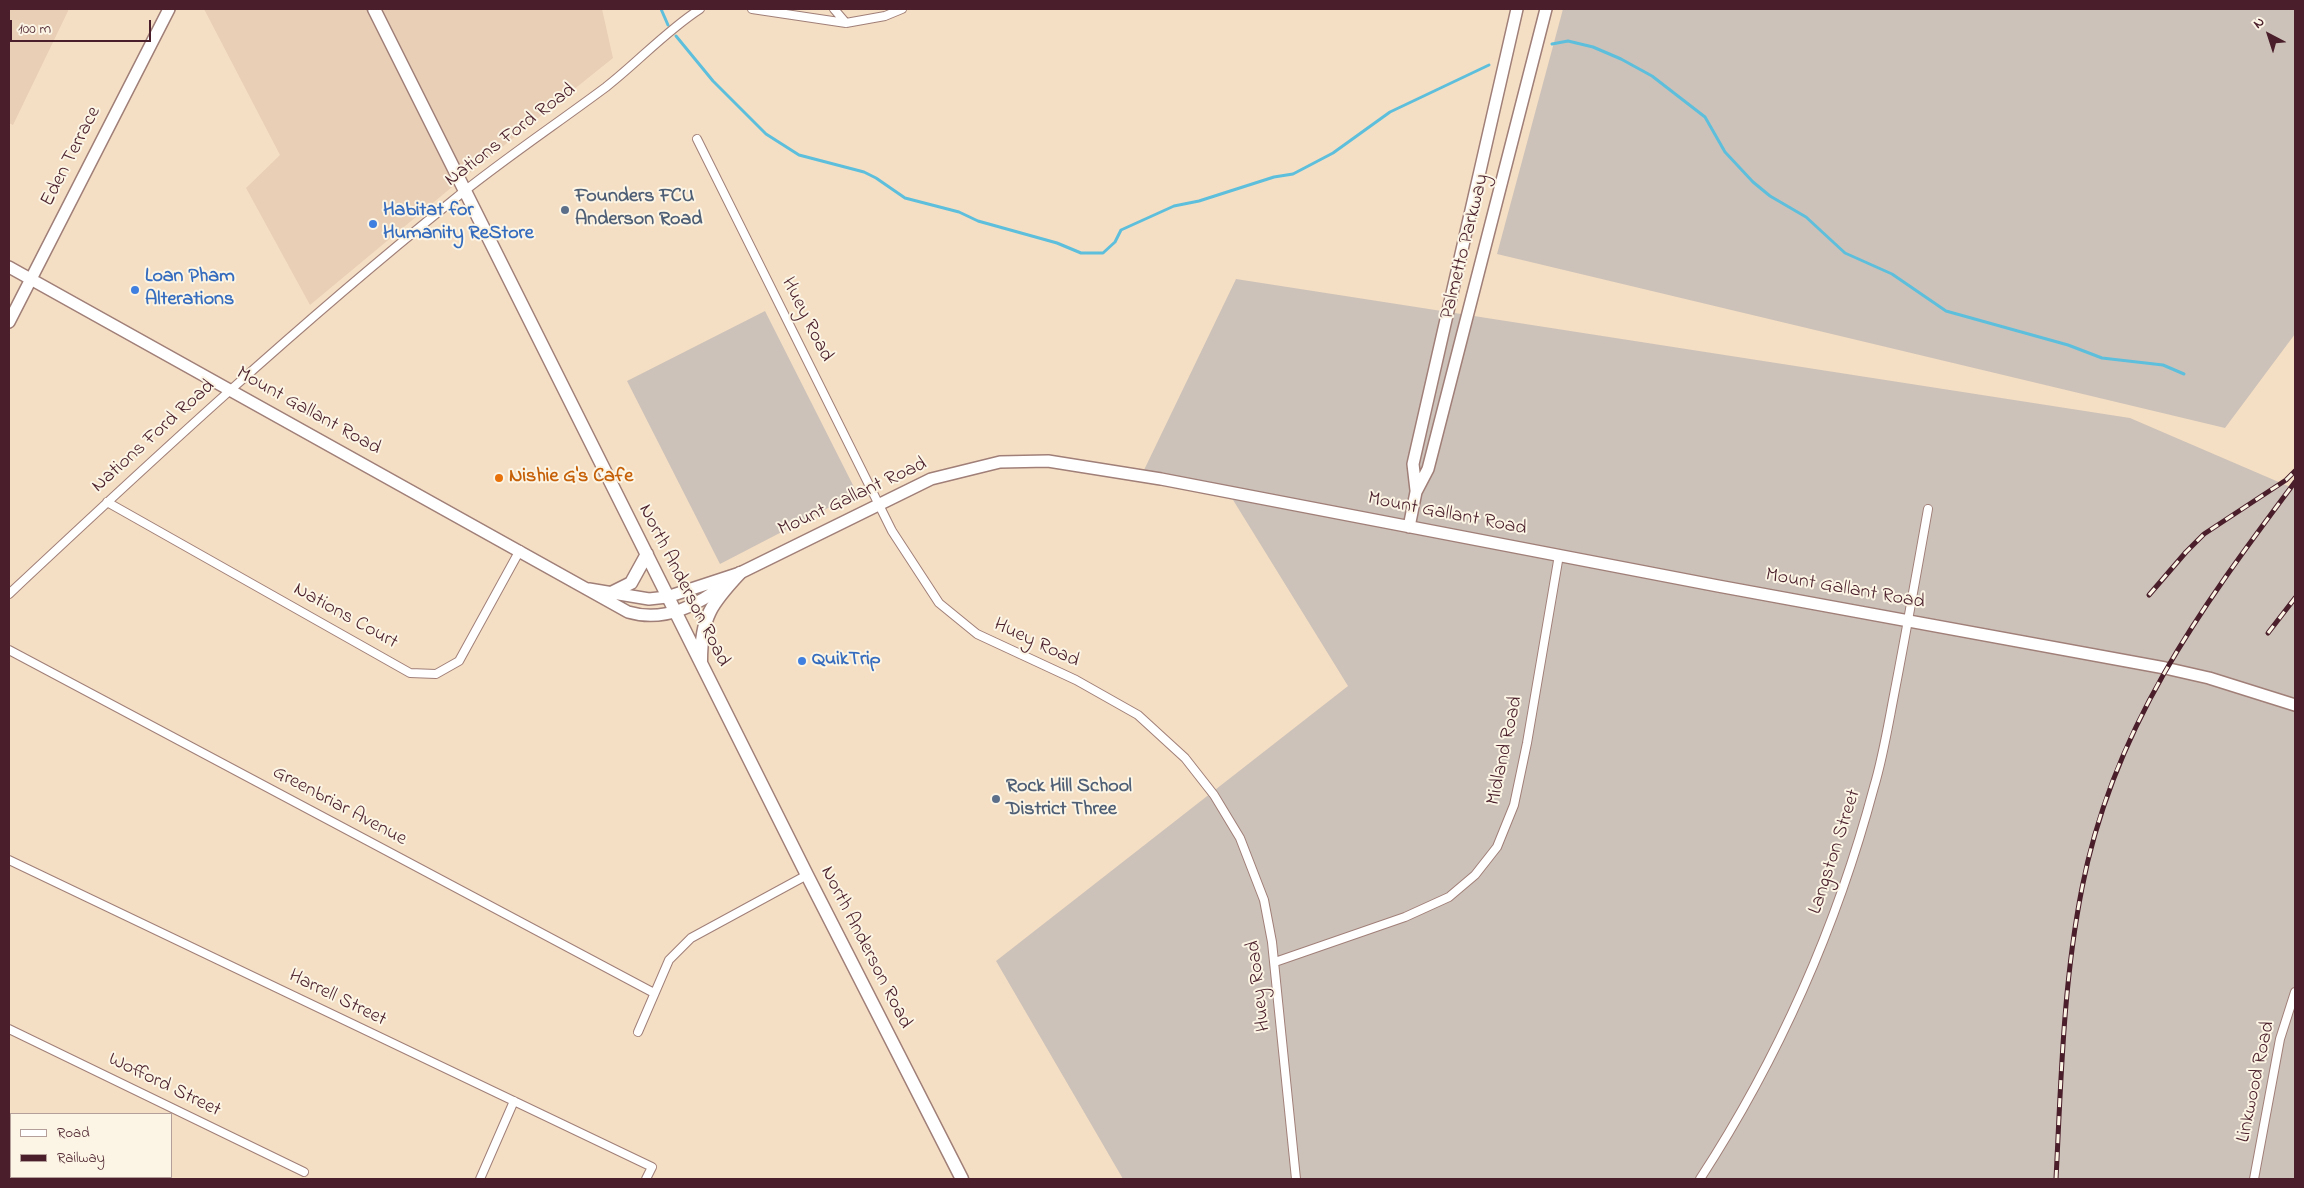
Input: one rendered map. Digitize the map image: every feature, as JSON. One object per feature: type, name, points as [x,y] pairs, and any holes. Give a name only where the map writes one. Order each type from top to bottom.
[{"type":"main road","name":"North Anderson Road","points":[[374,9],[807,875],[962,1179]]},
{"type":"main road","points":[[613,592],[631,583],[647,554]]},
{"type":"main road","points":[[701,664],[701,641],[708,612],[715,600],[740,573]]},
{"type":"street","name":"Eden Terrace","points":[[9,322],[169,9]]},
{"type":"street","name":"Nations Ford Road","points":[[9,594],[230,390],[464,191],[605,87],[649,52],[678,24],[700,9]]},
{"type":"street","points":[[752,9],[846,23],[885,16],[902,9]]},
{"type":"street","points":[[834,9],[846,23]]},
{"type":"street","name":"Palmetto Parkway","points":[[1416,492],[1414,464],[1518,9]]},
{"type":"street","name":"Palmetto Parkway","points":[[1409,527],[1416,492],[1428,468],[1546,9]]},
{"type":"street","name":"Huey Road","points":[[697,139],[880,503],[892,531],[914,567],[939,602],[977,634],[1027,659],[1076,680],[1138,715],[1185,758],[1214,795],[1243,845],[1264,900],[1275,962],[1296,1179]]},
{"type":"street","name":"Mount Gallant Road","points":[[9,266],[628,612],[638,615],[658,616],[675,612],[710,596],[740,573]]},
{"type":"street","name":"Mount Gallant Road","points":[[589,589],[649,600],[667,596],[740,573],[932,479],[1000,462],[1048,461],[1159,479],[2165,668],[2208,678],[2295,705]]},
{"type":"street","name":"Nations Court","points":[[107,502],[410,673],[436,674],[459,661],[520,550]]},
{"type":"street","name":"Langston Street","points":[[1700,1179],[1723,1144],[1765,1069],[1825,938],[1851,866],[1875,786],[1928,509]]},
{"type":"street","name":"Midland Road","points":[[1275,962],[1405,917],[1449,897],[1475,875],[1497,846],[1514,805],[1528,743],[1558,555]]},
{"type":"street","name":"Greenbriar Avenue","points":[[9,650],[654,993]]},
{"type":"street","name":"Harrell Street","points":[[9,860],[652,1166],[646,1179]]},
{"type":"street","points":[[638,1032],[669,960],[690,938],[807,875]]},
{"type":"street","name":"Linkwood Road","points":[[2254,1179],[2278,1047],[2295,992]]},
{"type":"street","name":"Wofford Street","points":[[9,1029],[304,1172]]},
{"type":"street","points":[[480,1179],[514,1101]]},
{"type":"shaded area","points":[[9,9],[69,9],[13,125],[9,123]]},
{"type":"shaded area","points":[[204,9],[602,9],[613,58],[446,192],[310,305],[246,188],[280,155]]},
{"type":"shaded area","points":[[1563,9],[2295,9],[2295,334],[2225,428],[1497,254]]},
{"type":"shaded area","points":[[1236,279],[2130,418],[2295,489],[2295,1179],[1123,1179],[996,961],[1348,686],[1225,487],[1144,470]]},
{"type":"shaded area","points":[[765,311],[857,493],[720,564],[627,381]]},
{"type":"waterway","points":[[661,9],[668,25]]},
{"type":"waterway","points":[[676,36],[713,81],[766,134],[799,155],[864,172],[905,198],[959,212],[978,221],[1057,243],[1081,253],[1103,253],[1115,242],[1121,230],[1174,206],[1199,201],[1274,177],[1293,174],[1333,153],[1390,112],[1489,65]]},
{"type":"waterway","points":[[1552,44],[1568,41],[1593,47],[1621,59],[1652,76],[1705,117],[1725,152],[1753,182],[1770,196],[1806,217],[1845,253],[1892,274],[1946,311],[2068,345],[2102,358],[2163,365],[2184,374]]},
{"type":"railway","points":[[2149,595],[2204,534],[2286,480],[2295,471]]},
{"type":"railway","points":[[2056,1179],[2061,1070],[2071,960],[2082,888],[2096,830],[2115,775],[2138,723],[2164,673],[2226,577],[2295,482]]},
{"type":"railway","points":[[2268,633],[2295,598]]},
{"type":"place","name":"Founders FCU Anderson Road","points":[[565,210]]},
{"type":"place","name":"Habitat for Humanity ReStore","points":[[373,224]]},
{"type":"place","name":"Loan Pham Alterations","points":[[135,290]]},
{"type":"place","name":"Nishie G's Cafe","points":[[499,478]]},
{"type":"place","name":"QuikTrip","points":[[802,661]]},
{"type":"place","name":"Rock Hill School District Three","points":[[996,799]]}]
